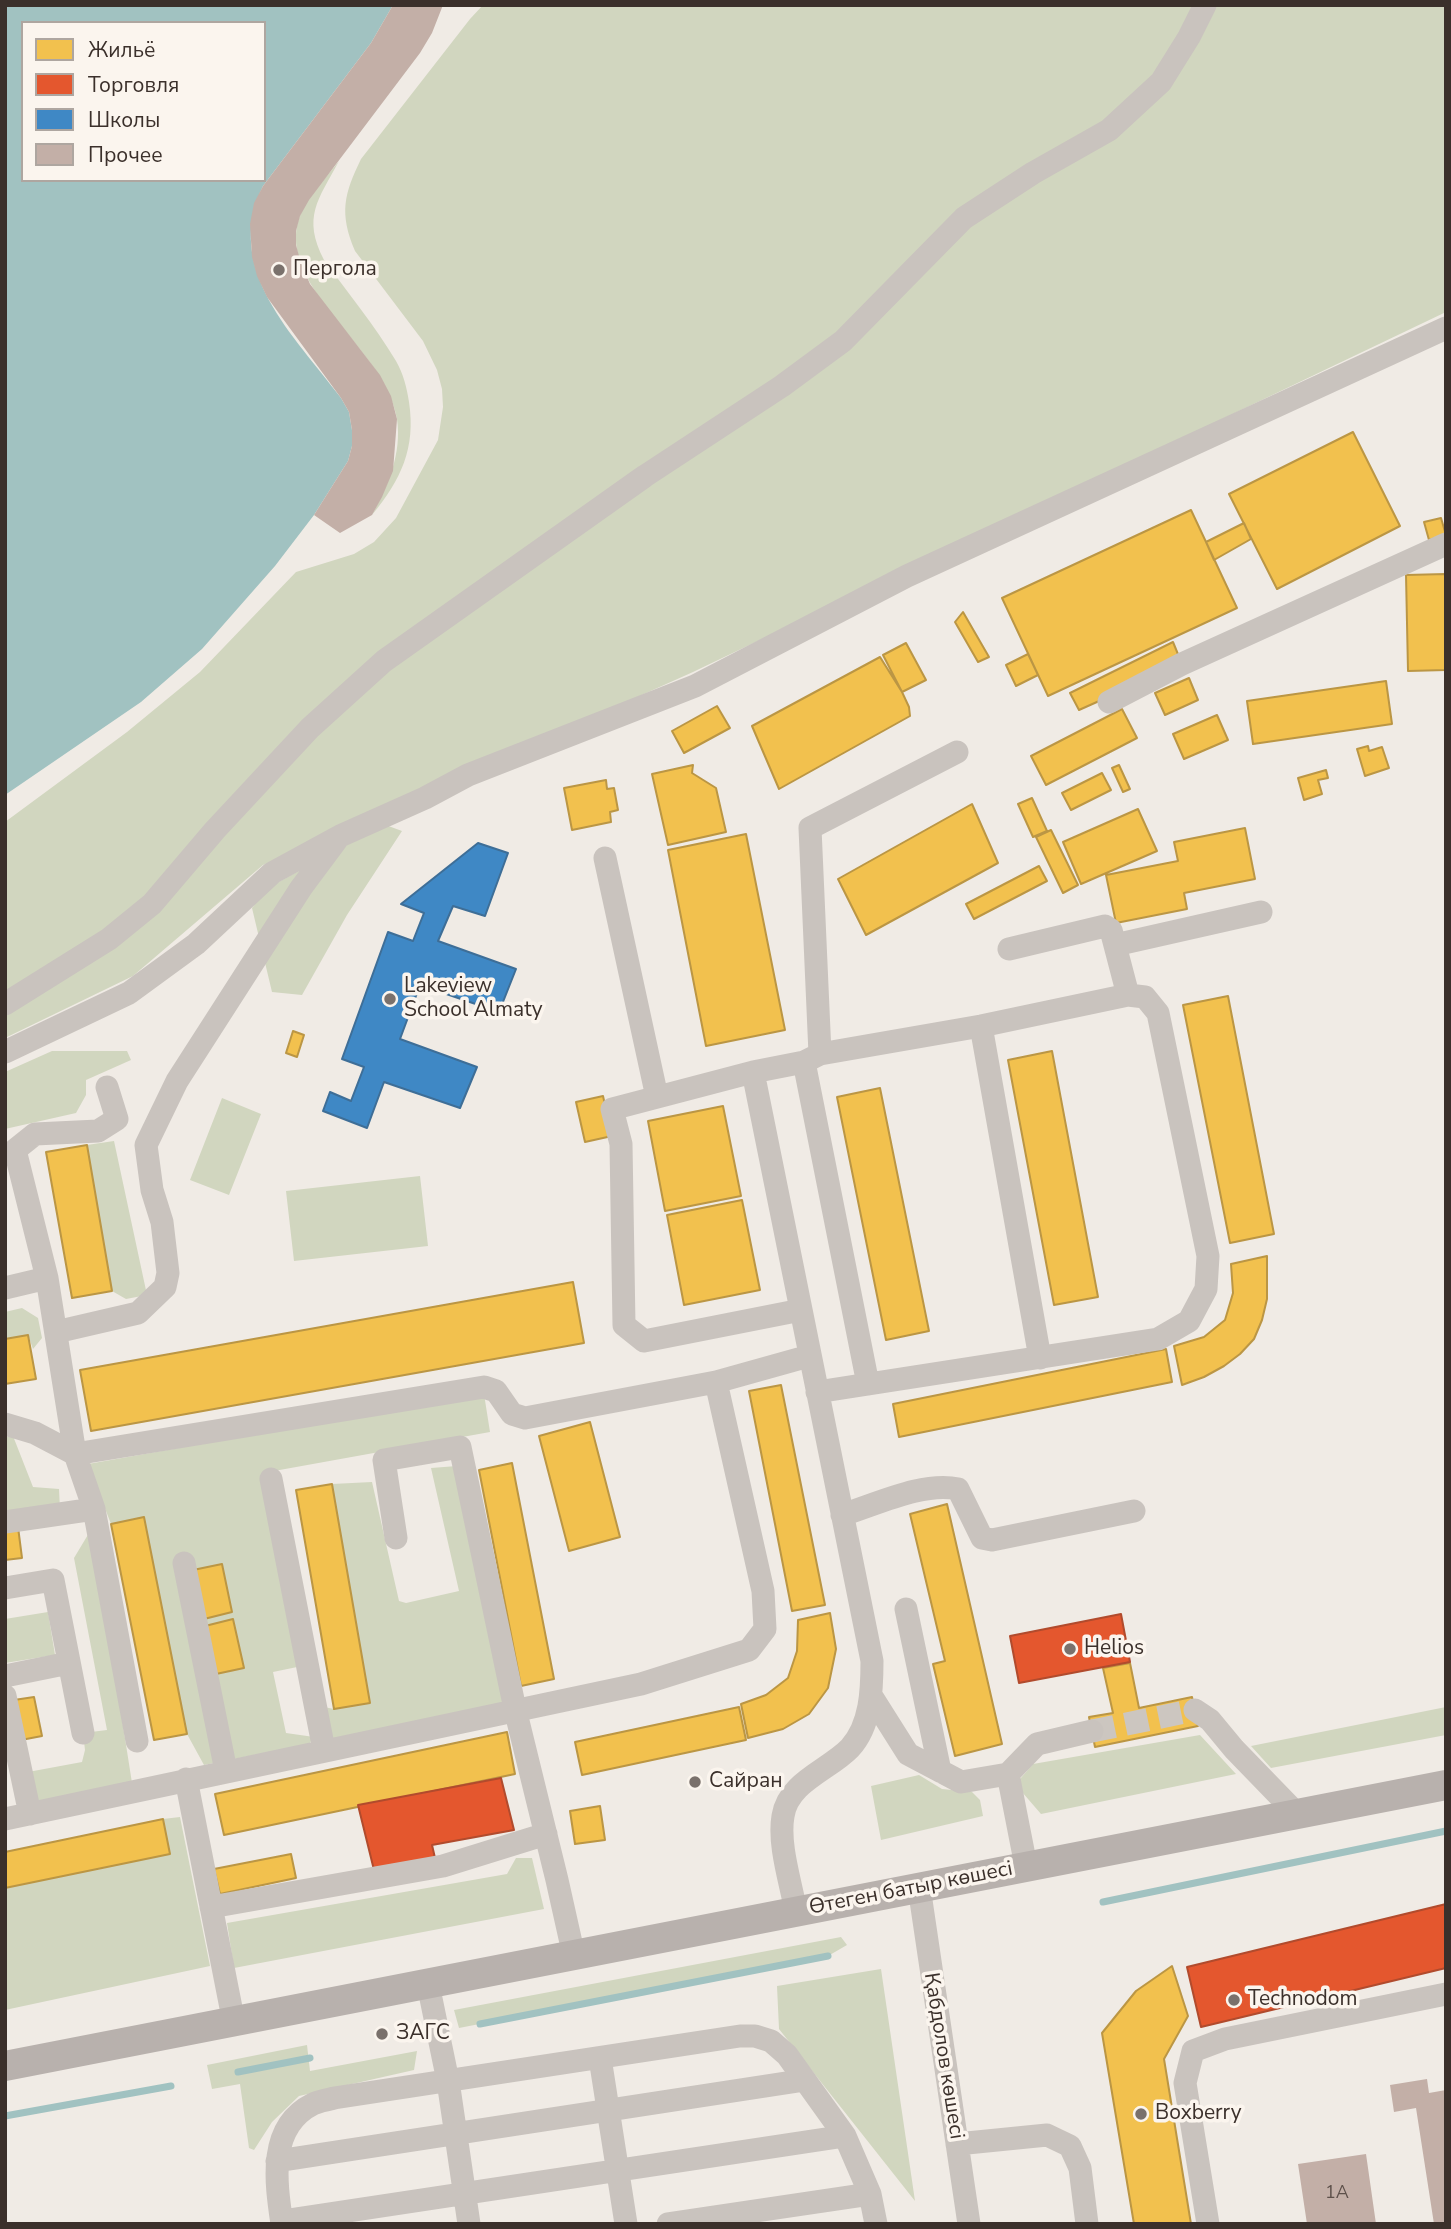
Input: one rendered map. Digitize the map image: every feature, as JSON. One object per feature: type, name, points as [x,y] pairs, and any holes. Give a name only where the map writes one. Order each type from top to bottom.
[{"type":"main road","name":"Өтеген батыр көшесі","points":[[428,1984],[1446,1785]]},
{"type":"main road","points":[[5,2066],[428,1984]]},
{"type":"street","points":[[5,1004],[109,939],[152,904],[215,830],[310,728],[384,661],[645,476],[782,386],[844,341],[964,218],[1033,173],[1109,130],[1161,82],[1205,5]]},
{"type":"street","points":[[5,1052],[129,993],[196,944],[272,873],[340,836],[425,798],[468,775],[695,686],[907,576],[1446,328]]},
{"type":"street","points":[[1110,702],[1182,664],[1446,544]]},
{"type":"street","points":[[868,1384],[812,1058],[810,828],[957,752]]},
{"type":"street","points":[[56,1332],[138,1313],[165,1287],[168,1273],[162,1222],[152,1190],[146,1145],[177,1082],[301,888],[340,836]]},
{"type":"street","points":[[605,858],[657,1097]]},
{"type":"street","points":[[1115,945],[1261,912]]},
{"type":"street","points":[[1009,949],[1105,926],[1111,930],[1128,995]]},
{"type":"street","points":[[801,1310],[644,1341],[624,1325],[621,1144],[612,1109],[812,1058],[1128,995],[1145,997],[1158,1013],[1208,1256],[1206,1289],[1189,1321],[1158,1339],[817,1392]]},
{"type":"street","points":[[981,1026],[1040,1358]]},
{"type":"street","points":[[753,1072],[872,1661],[872,1697],[861,1731],[850,1748],[796,1789],[783,1813],[782,1838],[796,1912]]},
{"type":"street","points":[[107,1087],[117,1119],[98,1131],[35,1134],[15,1150],[47,1278],[75,1454],[94,1509],[136,1741]]},
{"type":"street","points":[[5,1288],[47,1278]]},
{"type":"street","points":[[5,1424],[35,1433],[75,1454],[484,1387],[496,1391],[512,1414],[525,1418],[716,1382],[809,1356]]},
{"type":"street","points":[[5,1819],[641,1684],[749,1650],[765,1629],[763,1591],[716,1382]]},
{"type":"street","points":[[396,1538],[384,1460],[460,1447],[515,1709],[574,1956]]},
{"type":"street","points":[[271,1479],[324,1750]]},
{"type":"street","points":[[842,1515],[920,1490],[946,1486],[958,1489],[982,1538],[992,1540],[1134,1511]]},
{"type":"street","points":[[5,1522],[94,1509]]},
{"type":"street","points":[[184,1563],[226,1770]]},
{"type":"street","points":[[5,1588],[53,1580],[83,1733]]},
{"type":"street","points":[[906,1609],[940,1771]]},
{"type":"street","points":[[5,1676],[69,1663]]},
{"type":"street","points":[[5,1696],[30,1814]]},
{"type":"street","points":[[872,1697],[908,1754],[961,1782],[1008,1774],[1037,1744],[1092,1731]]},
{"type":"street","points":[[1195,1710],[1210,1720],[1296,1814]]},
{"type":"street","points":[[1008,1774],[1026,1866]]},
{"type":"street","points":[[186,1779],[234,2023]]},
{"type":"street","points":[[211,1907],[443,1866],[546,1834]]},
{"type":"street","name":"Қабдолов көшесі","points":[[919,1887],[969,2224]]},
{"type":"street","points":[[428,1984],[448,2081],[469,2224]]},
{"type":"street","points":[[1208,2224],[1185,2082],[1193,2051],[1225,2039],[1446,1994]]},
{"type":"street","points":[[845,2136],[282,2222],[277,2187],[276,2161],[282,2137],[295,2118],[312,2105],[334,2098],[740,2036],[755,2036],[771,2041],[787,2054],[845,2136],[870,2194],[876,2224]]},
{"type":"street","points":[[600,2058],[626,2224]]},
{"type":"street","points":[[276,2161],[805,2080]]},
{"type":"street","points":[[957,2144],[1046,2135],[1070,2146],[1080,2168],[1087,2224]]},
{"type":"street","points":[[668,2224],[870,2194]]},
{"type":"green space","points":[[483,5],[1446,5],[1446,312],[693,672],[263,865],[133,976],[5,1038],[5,822],[127,732],[200,672],[296,572],[354,554],[374,542],[396,518],[438,440],[443,407],[437,370],[423,341],[355,251],[345,214],[347,193],[361,159]]},
{"type":"green space","points":[[339,161],[315,209],[314,232],[317,245],[324,260],[370,322],[398,366],[407,391],[411,419],[404,463],[391,489],[372,515],[396,457],[397,419],[389,393],[374,368],[317,294],[303,269],[296,244],[302,210]]},
{"type":"green space","points":[[383,824],[402,831],[347,915],[302,995],[272,992],[252,908],[268,888]]},
{"type":"green space","points":[[52,1051],[127,1051],[131,1060],[86,1080],[86,1095],[76,1113],[5,1129],[5,1072]]},
{"type":"green space","points":[[222,1098],[261,1114],[229,1195],[190,1180]]},
{"type":"green space","points":[[114,1141],[147,1295],[126,1299],[112,1291],[87,1145]]},
{"type":"green space","points":[[420,1176],[428,1246],[294,1261],[286,1191]]},
{"type":"green space","points":[[22,1308],[38,1318],[42,1338],[33,1349],[28,1335],[5,1339],[5,1312]]},
{"type":"green space","points":[[484,1394],[490,1432],[263,1473],[302,1666],[273,1672],[286,1733],[314,1737],[309,1744],[204,1765],[187,1734],[144,1517],[111,1524],[88,1464]]},
{"type":"green space","points":[[13,1436],[33,1487],[59,1489],[60,1510],[5,1518],[5,1437]]},
{"type":"green space","points":[[457,1466],[505,1708],[326,1742],[319,1706],[334,1709],[370,1703],[332,1484],[372,1482],[399,1601],[406,1603],[459,1591],[431,1468]]},
{"type":"green space","points":[[92,1528],[132,1783],[36,1806],[28,1772],[82,1762],[85,1750],[83,1733],[107,1730],[74,1558]]},
{"type":"green space","points":[[48,1612],[55,1655],[5,1663],[5,1619]]},
{"type":"green space","points":[[1446,1707],[1446,1735],[1271,1768],[1251,1746]]},
{"type":"green space","points":[[1200,1735],[1236,1774],[1041,1814],[1022,1792],[1020,1779],[1033,1764]]},
{"type":"green space","points":[[919,1775],[942,1789],[972,1792],[980,1800],[983,1816],[881,1840],[871,1786]]},
{"type":"green space","points":[[180,1817],[210,1966],[5,2010],[5,1888],[170,1854],[163,1819]]},
{"type":"green space","points":[[516,1858],[532,1858],[544,1909],[234,1968],[227,1923],[507,1874]]},
{"type":"green space","points":[[841,1937],[847,1945],[828,1956],[459,2028],[454,2010]]},
{"type":"green space","points":[[881,1969],[915,2201],[779,2029],[777,1986]]},
{"type":"green space","points":[[307,2045],[310,2071],[417,2051],[414,2070],[299,2096],[272,2122],[254,2150],[249,2148],[240,2084],[212,2089],[207,2065]]},
{"type":"water","points":[[5,5],[393,5],[371,43],[263,186],[253,217],[251,246],[257,273],[269,300],[349,412],[352,446],[348,461],[314,515],[275,566],[202,649],[141,702],[5,795]]},
{"type":"building: Жильё","points":[[1353,432],[1400,526],[1277,589],[1229,494]]},
{"type":"building: Жильё","points":[[1191,510],[1237,608],[1048,696],[1002,598]]},
{"type":"building: Жильё","points":[[1441,518],[1446,535],[1429,540],[1424,522]]},
{"type":"building: Жильё","points":[[1244,523],[1251,539],[1214,560],[1206,542]]},
{"type":"building: Жильё","points":[[1446,574],[1446,670],[1408,671],[1406,575]]},
{"type":"building: Жильё","points":[[963,612],[989,657],[978,662],[955,622]]},
{"type":"building: Жильё","points":[[1173,642],[1182,664],[1079,710],[1070,693]]},
{"type":"building: Жильё","points":[[906,643],[926,680],[902,692],[883,655]]},
{"type":"building: Жильё","points":[[1028,654],[1038,675],[1016,686],[1006,665]]},
{"type":"building: Жильё","points":[[880,657],[902,692],[910,716],[779,789],[752,726]]},
{"type":"building: Жильё","points":[[1189,678],[1198,700],[1165,715],[1155,693]]},
{"type":"building: Жильё","points":[[1386,681],[1392,724],[1253,744],[1247,701]]},
{"type":"building: Жильё","points":[[717,706],[730,728],[684,753],[672,731]]},
{"type":"building: Жильё","points":[[1122,709],[1137,738],[1046,785],[1031,756]]},
{"type":"building: Жильё","points":[[1217,715],[1228,740],[1184,759],[1173,734]]},
{"type":"building: Жильё","points":[[1368,746],[1369,751],[1382,747],[1389,768],[1365,776],[1357,749]]},
{"type":"building: Жильё","points":[[693,765],[692,773],[716,788],[726,832],[668,845],[652,774]]},
{"type":"building: Жильё","points":[[1119,765],[1130,789],[1123,792],[1112,768]]},
{"type":"building: Жильё","points":[[1326,770],[1328,778],[1318,780],[1322,794],[1304,800],[1298,778]]},
{"type":"building: Жильё","points":[[1102,773],[1111,790],[1071,810],[1062,793]]},
{"type":"building: Жильё","points":[[606,780],[607,789],[614,788],[618,810],[610,812],[611,822],[572,830],[564,788]]},
{"type":"building: Жильё","points":[[1032,798],[1047,831],[1033,837],[1018,804]]},
{"type":"building: Жильё","points":[[972,804],[998,863],[866,935],[838,879]]},
{"type":"building: Жильё","points":[[1138,809],[1157,851],[1081,884],[1063,842]]},
{"type":"building: Жильё","points":[[1245,828],[1255,879],[1184,893],[1187,909],[1116,923],[1106,875],[1178,861],[1174,842]]},
{"type":"building: Жильё","points":[[1051,830],[1078,885],[1063,893],[1036,837]]},
{"type":"building: Жильё","points":[[746,834],[785,1030],[706,1046],[668,850]]},
{"type":"building: Жильё","points":[[1039,866],[1047,881],[974,919],[966,904]]},
{"type":"building: Жильё","points":[[1228,996],[1274,1234],[1230,1243],[1183,1005]]},
{"type":"building: Жильё","points":[[293,1031],[304,1035],[297,1057],[286,1053]]},
{"type":"building: Жильё","points":[[1052,1051],[1098,1297],[1054,1305],[1008,1060]]},
{"type":"building: Жильё","points":[[880,1088],[929,1331],[886,1340],[837,1097]]},
{"type":"building: Жильё","points":[[603,1096],[612,1136],[585,1142],[576,1102]]},
{"type":"building: Жильё","points":[[723,1106],[741,1196],[665,1211],[648,1121]]},
{"type":"building: Жильё","points":[[87,1145],[112,1291],[72,1298],[46,1152]]},
{"type":"building: Жильё","points":[[742,1200],[760,1290],[684,1305],[667,1215]]},
{"type":"building: Жильё","points":[[1267,1256],[1267,1299],[1254,1339],[1224,1366],[1182,1385],[1174,1346],[1204,1337],[1225,1320],[1233,1293],[1231,1264]]},
{"type":"building: Жильё","points":[[573,1282],[584,1343],[91,1431],[80,1370]]},
{"type":"building: Жильё","points":[[28,1335],[36,1379],[5,1384],[5,1339]]},
{"type":"building: Жильё","points":[[1166,1349],[1172,1382],[899,1437],[893,1404]]},
{"type":"building: Жильё","points":[[781,1385],[825,1605],[792,1611],[749,1391]]},
{"type":"building: Жильё","points":[[590,1422],[620,1537],[569,1551],[539,1436]]},
{"type":"building: Жильё","points":[[512,1463],[554,1679],[521,1686],[479,1470]]},
{"type":"building: Жильё","points":[[332,1484],[370,1703],[334,1709],[296,1490]]},
{"type":"building: Жильё","points":[[947,1504],[1002,1744],[955,1756],[933,1664],[945,1661],[910,1514]]},
{"type":"building: Жильё","points":[[144,1517],[187,1734],[154,1740],[111,1524]]},
{"type":"building: Жильё","points":[[18,1527],[22,1558],[5,1560],[5,1528]]},
{"type":"building: Жильё","points":[[222,1564],[232,1612],[204,1619],[193,1570]]},
{"type":"building: Жильё","points":[[830,1613],[836,1649],[828,1688],[809,1714],[783,1729],[748,1738],[741,1704],[766,1695],[788,1678],[797,1651],[798,1620]]},
{"type":"building: Жильё","points":[[233,1619],[244,1668],[216,1674],[205,1626]]},
{"type":"building: Жильё","points":[[1130,1663],[1139,1708],[1192,1697],[1198,1726],[1095,1747],[1089,1717],[1113,1713],[1103,1668]]},
{"type":"building: Жильё","points":[[34,1697],[42,1736],[21,1740],[14,1700]]},
{"type":"building: Жильё","points":[[739,1707],[746,1740],[582,1775],[575,1742]]},
{"type":"building: Жильё","points":[[507,1732],[515,1774],[224,1835],[215,1794]]},
{"type":"building: Жильё","points":[[600,1806],[605,1840],[575,1844],[570,1811]]},
{"type":"building: Жильё","points":[[163,1819],[170,1854],[5,1888],[5,1852]]},
{"type":"building: Жильё","points":[[291,1854],[296,1878],[220,1894],[214,1869]]},
{"type":"building: Жильё","points":[[1172,1966],[1188,2016],[1164,2059],[1191,2224],[1134,2224],[1102,2033],[1136,1991]]},
{"type":"building: Торговля","name":"Helios","points":[[1121,1614],[1130,1662],[1019,1683],[1010,1636]]},
{"type":"building: Торговля","points":[[501,1778],[514,1830],[432,1845],[435,1858],[374,1870],[358,1805]]},
{"type":"building: Торговля","points":[[1446,1904],[1446,1968],[1201,2027],[1187,1967]]},
{"type":"building: Школы","name":"Lakeview School Almaty","points":[[478,843],[508,853],[485,916],[453,906],[438,941],[516,969],[499,1012],[420,985],[400,1039],[477,1067],[460,1108],[384,1082],[367,1128],[323,1111],[330,1092],[351,1101],[364,1067],[342,1059],[388,932],[413,941],[424,913],[401,904]]},
{"type":"building: Прочее","name":"Пергола","points":[[393,5],[443,5],[432,33],[420,53],[309,200],[300,216],[296,231],[296,245],[310,284],[380,375],[391,396],[397,419],[393,471],[382,497],[372,515],[340,533],[314,515],[348,461],[352,446],[349,412],[267,297],[252,257],[250,224],[254,203],[263,186],[371,43]]},
{"type":"building: Прочее","points":[[1427,2079],[1429,2093],[1446,2090],[1446,2224],[1434,2224],[1416,2108],[1394,2112],[1390,2085]]},
{"type":"building: Прочее","points":[[1366,2154],[1376,2224],[1307,2224],[1298,2164]]},
{"type":"waterway","points":[[1103,1902],[1446,1831]]},
{"type":"waterway","points":[[480,2024],[828,1956]]},
{"type":"waterway","points":[[238,2072],[310,2058]]},
{"type":"waterway","points":[[5,2116],[171,2086]]},
{"type":"tunnel","points":[[1092,1731],[1195,1710]]},
{"type":"place","name":"Пергола","points":[[279,270]]},
{"type":"place","name":"Lakeview School Almaty","points":[[390,999]]},
{"type":"place","name":"Helios","points":[[1070,1649]]},
{"type":"place","name":"Сайран","points":[[695,1782]]},
{"type":"place","name":"Technodom","points":[[1234,2000]]},
{"type":"place","name":"ЗАГС","points":[[382,2034]]},
{"type":"place","name":"Boxberry","points":[[1141,2114]]}]
